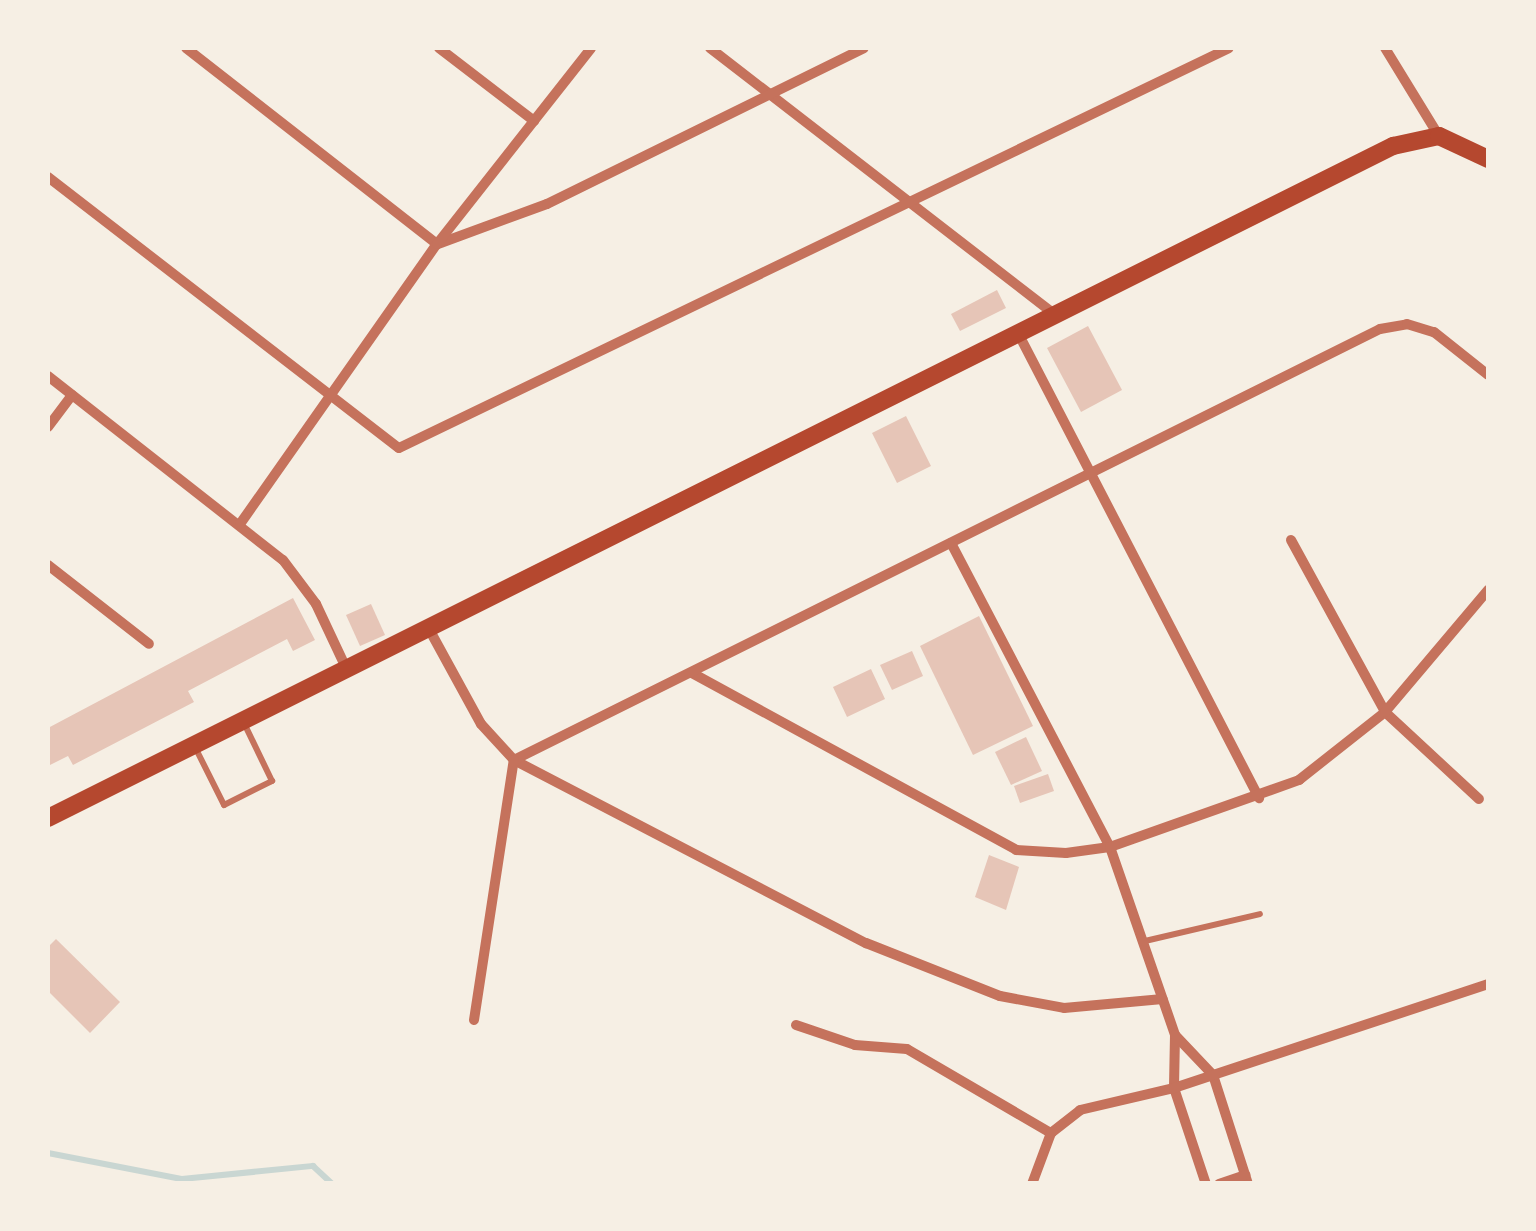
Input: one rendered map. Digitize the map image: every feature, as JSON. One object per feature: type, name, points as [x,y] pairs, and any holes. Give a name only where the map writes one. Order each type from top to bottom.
[{"type":"main road","points":[[48,818],[1393,146],[1440,136],[1488,159]]},
{"type":"street","points":[[186,48],[437,244]]},
{"type":"street","points":[[439,48],[534,120]]},
{"type":"street","points":[[240,524],[332,399],[437,244],[592,48]]},
{"type":"street","points":[[710,48],[1054,314]]},
{"type":"street","points":[[437,244],[547,204],[864,48]]},
{"type":"street","points":[[48,177],[392,444],[408,447],[1229,48]]},
{"type":"street","points":[[1384,48],[1440,136]]},
{"type":"street","points":[[514,760],[1380,329],[1408,324],[1434,332],[1488,375]]},
{"type":"street","points":[[1018,332],[1259,798]]},
{"type":"street","points":[[48,376],[240,524],[302,581],[347,670]]},
{"type":"street","points":[[48,427],[72,394]]},
{"type":"street","points":[[1291,540],[1385,712],[1479,799]]},
{"type":"street","points":[[951,542],[1110,847],[1175,1035],[1174,1088],[1206,1184]]},
{"type":"street","points":[[48,565],[149,644]]},
{"type":"street","points":[[692,673],[1016,850],[1041,855],[1110,847],[1259,798],[1323,764],[1385,712],[1488,590]]},
{"type":"street","points":[[429,629],[480,724],[514,760],[866,943],[1000,996],[1064,1008],[1163,999]]},
{"type":"street","points":[[474,1020],[514,760]]},
{"type":"street","points":[[1032,1184],[1051,1132],[1080,1110],[1174,1088],[1488,984]]},
{"type":"street","points":[[796,1025],[855,1045],[907,1049],[1051,1132]]},
{"type":"street","points":[[1175,1035],[1213,1075],[1247,1179],[1220,1184]]},
{"type":"lane","points":[[194,746],[224,805],[272,781],[244,722]]},
{"type":"lane","points":[[1144,941],[1260,914]]},
{"type":"building","points":[[997,290],[1006,308],[960,331],[951,314]]},
{"type":"building","points":[[1088,326],[1122,390],[1081,412],[1047,348]]},
{"type":"building","points":[[906,416],[931,466],[897,483],[872,433]]},
{"type":"building","points":[[293,598],[315,640],[293,651],[287,639],[188,691],[194,702],[73,765],[68,756],[48,766],[48,728]]},
{"type":"building","points":[[371,604],[385,635],[360,646],[346,615]]},
{"type":"building","points":[[979,616],[1033,726],[973,755],[920,646]]},
{"type":"building","points":[[912,651],[923,676],[892,690],[880,665]]},
{"type":"building","points":[[871,669],[885,699],[847,717],[833,687]]},
{"type":"building","points":[[1026,737],[1042,771],[1011,785],[995,752]]},
{"type":"building","points":[[1048,774],[1054,791],[1020,803],[1014,786]]},
{"type":"building","points":[[989,855],[1019,867],[1006,910],[975,897]]},
{"type":"building","points":[[56,939],[120,1002],[90,1033],[48,991],[48,947]]},
{"type":"waterway","points":[[48,1153],[182,1179],[313,1166],[332,1184]]}]
